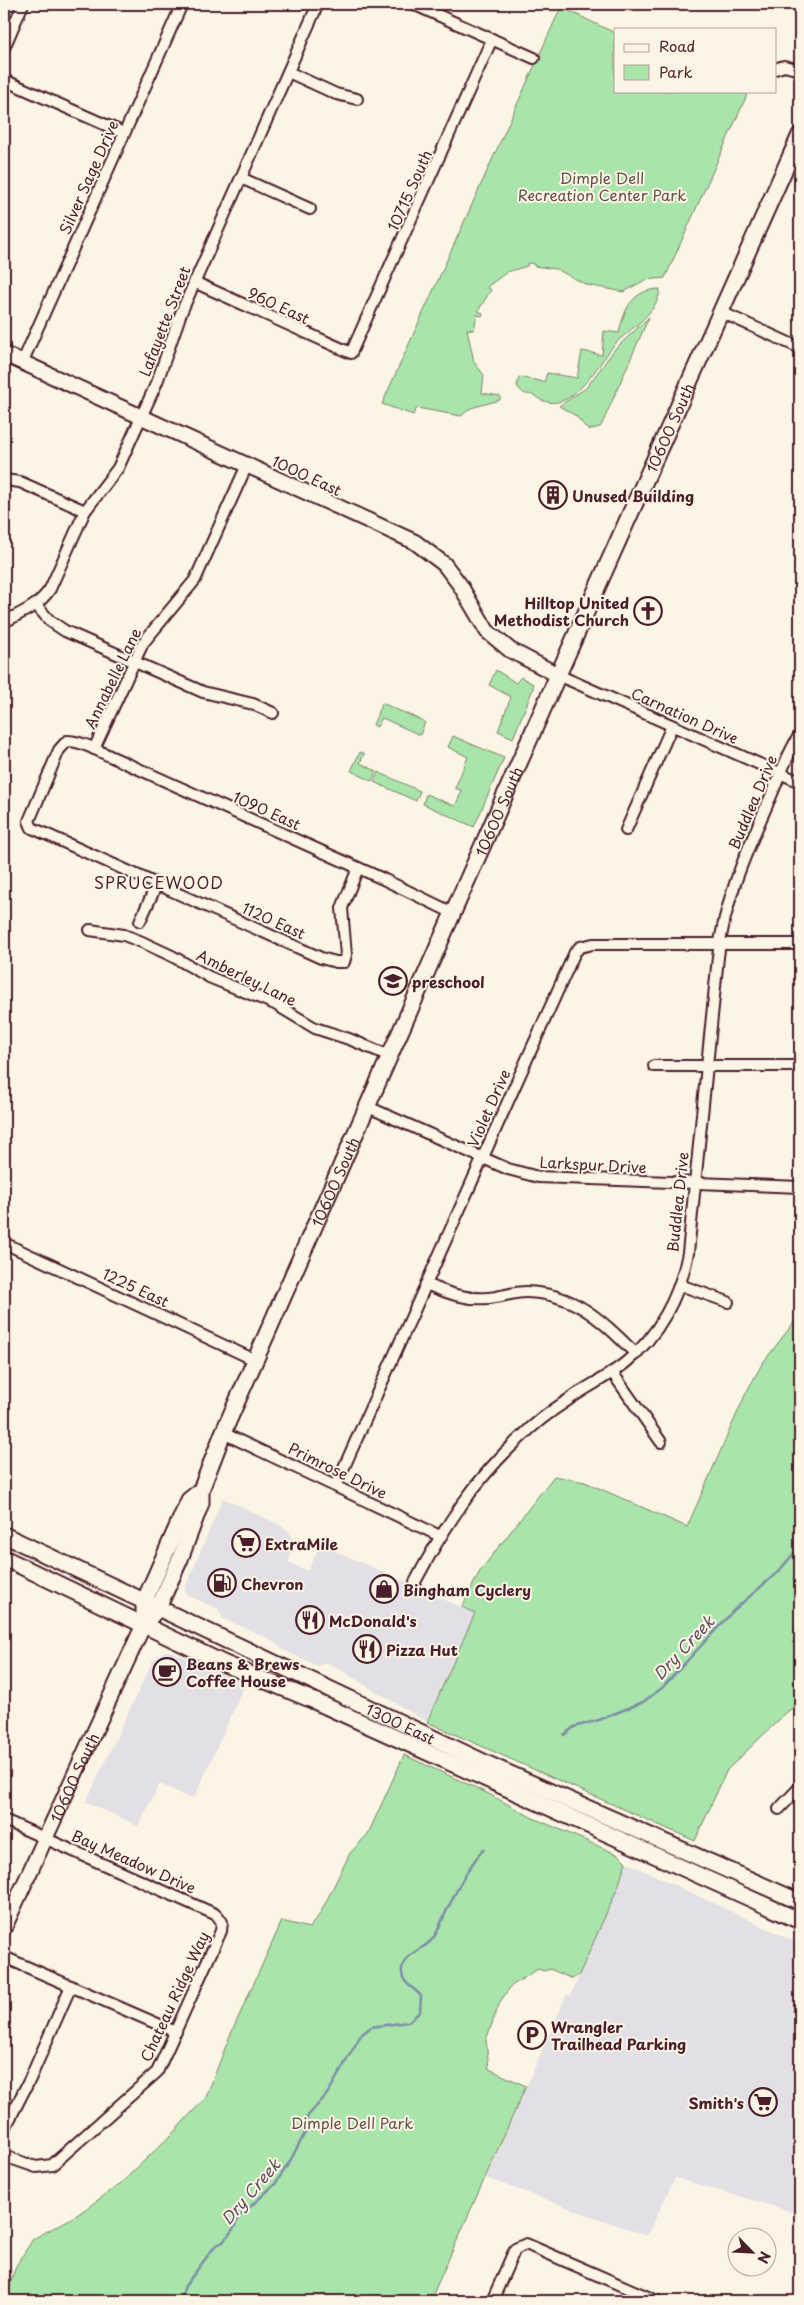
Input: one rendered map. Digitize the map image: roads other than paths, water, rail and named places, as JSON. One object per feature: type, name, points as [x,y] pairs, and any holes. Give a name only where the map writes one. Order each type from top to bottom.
[{"type":"main road","name":"10600 South","points":[[143,1626],[158,1608],[180,1559],[200,1503],[201,1490],[223,1432],[558,675],[800,135]]},
{"type":"main road","name":"10600 South","points":[[143,1626],[144,1602],[189,1500],[201,1490]]},
{"type":"main road","name":"1300 East","points":[[4,1535],[492,1766],[800,1902]]},
{"type":"main road","name":"1300 East","points":[[4,1558],[224,1664],[319,1703],[800,1921]]},
{"type":"street","points":[[4,48],[23,4]]},
{"type":"street","name":"Silver Sage Drive","points":[[22,363],[182,4]]},
{"type":"street","name":"Lafayette Street","points":[[4,622],[36,605],[50,589],[85,511],[112,478],[141,417],[194,282],[318,4]]},
{"type":"street","points":[[413,4],[534,58]]},
{"type":"street","name":"10715 South","points":[[351,353],[492,39]]},
{"type":"street","points":[[776,69],[784,66],[800,70]]},
{"type":"street","points":[[288,72],[336,94],[358,99]]},
{"type":"street","points":[[4,80],[124,134]]},
{"type":"street","points":[[240,178],[310,208]]},
{"type":"street","name":"960 East","points":[[194,282],[351,353]]},
{"type":"street","points":[[721,312],[800,348]]},
{"type":"street","name":"1000 East","points":[[4,354],[415,542],[430,552],[460,585],[487,631],[510,650],[558,675]]},
{"type":"street","name":"Annabelle Lane","points":[[94,749],[134,662],[155,627],[195,580],[247,465]]},
{"type":"street","points":[[4,480],[20,482],[85,511]]},
{"type":"street","points":[[36,605],[57,627],[203,692],[254,704],[273,713]]},
{"type":"street","name":"Carnation Drive","points":[[558,675],[800,782]]},
{"type":"street","points":[[626,830],[672,726]]},
{"type":"street","name":"Buddlea Drive","points":[[416,1582],[440,1536],[476,1485],[521,1437],[567,1400],[612,1372],[636,1354],[663,1320],[680,1285],[688,1252],[720,944],[739,872],[781,773],[800,734]]},
{"type":"street","name":"1090 East","points":[[30,825],[30,816],[56,755],[67,741],[78,742],[358,868],[453,913]]},
{"type":"street","name":"1120 East","points":[[30,825],[35,830],[321,958],[336,962],[344,962],[345,948],[342,908],[358,868]]},
{"type":"street","points":[[140,921],[157,884]]},
{"type":"street","name":"Amberley Lane","points":[[90,930],[113,933],[142,942],[172,956],[208,977],[275,1004],[314,1028],[349,1039],[390,1056]]},
{"type":"street","name":"Violet Drive","points":[[336,1485],[571,958],[580,946],[593,944],[800,944]]},
{"type":"street","points":[[654,1066],[800,1066]]},
{"type":"street","name":"Larkspur Drive","points":[[368,1107],[508,1169],[538,1177],[800,1187]]},
{"type":"street","name":"1225 East","points":[[4,1243],[255,1360]]},
{"type":"street","points":[[426,1284],[460,1297],[490,1298],[526,1292],[563,1299],[586,1309],[599,1318],[636,1354]]},
{"type":"street","points":[[680,1285],[728,1302]]},
{"type":"street","points":[[612,1372],[661,1442]]},
{"type":"street","name":"Primrose Drive","points":[[223,1432],[440,1536]]},
{"type":"street","name":"10600 South","points":[[4,1928],[143,1626]]},
{"type":"street","points":[[779,1810],[800,1787]]},
{"type":"street","name":"Bay Meadow Drive","points":[[4,1820],[218,1915],[222,1922]]},
{"type":"street","name":"Chateau Ridge Way","points":[[4,2156],[36,2168],[57,2162],[157,2072],[221,1931],[222,1922]]},
{"type":"street","points":[[4,1957],[176,2032]]},
{"type":"street","points":[[4,2130],[30,2079],[71,1986]]},
{"type":"street","points":[[492,2301],[513,2254],[519,2246],[526,2244],[657,2301]]},
{"type":"waterway","name":"Dry Creek","points":[[564,1735],[574,1727],[599,1720],[643,1702],[662,1688],[734,1610],[779,1571],[800,1546]]},
{"type":"waterway","name":"Dry Creek","points":[[180,2301],[185,2286],[215,2246],[223,2242],[234,2228],[238,2218],[275,2184],[306,2131],[307,2117],[328,2093],[361,2035],[371,2027],[408,2022],[420,2012],[421,1996],[403,1978],[402,1969],[404,1963],[407,1958],[434,1937],[462,1881],[484,1849]]},
{"type":"place","name":"Unused Building","points":[[553,495]]},
{"type":"place","name":"Hilltop United Methodist Church","points":[[648,611]]},
{"type":"place","name":"preschool","points":[[393,981]]},
{"type":"place","name":"ExtraMile","points":[[246,1543]]},
{"type":"place","name":"Chevron","points":[[222,1583]]},
{"type":"place","name":"Bingham Cyclery","points":[[384,1589]]},
{"type":"place","name":"McDonald's","points":[[310,1620]]},
{"type":"place","name":"Pizza Hut","points":[[367,1649]]},
{"type":"place","name":"Beans & Brews Coffee House","points":[[167,1672]]},
{"type":"place","name":"Wrangler Trailhead Parking","points":[[532,2035]]},
{"type":"place","name":"Smith's","points":[[763,2102]]},
{"type":"district","name":"SPRUCEWOOD","points":[[159,882]]},
{"type":"park label","name":"Dimple Dell Recreation Center Park","points":[[602,186]]},
{"type":"park label","name":"Dimple Dell Park","points":[[352,2122]]}]
